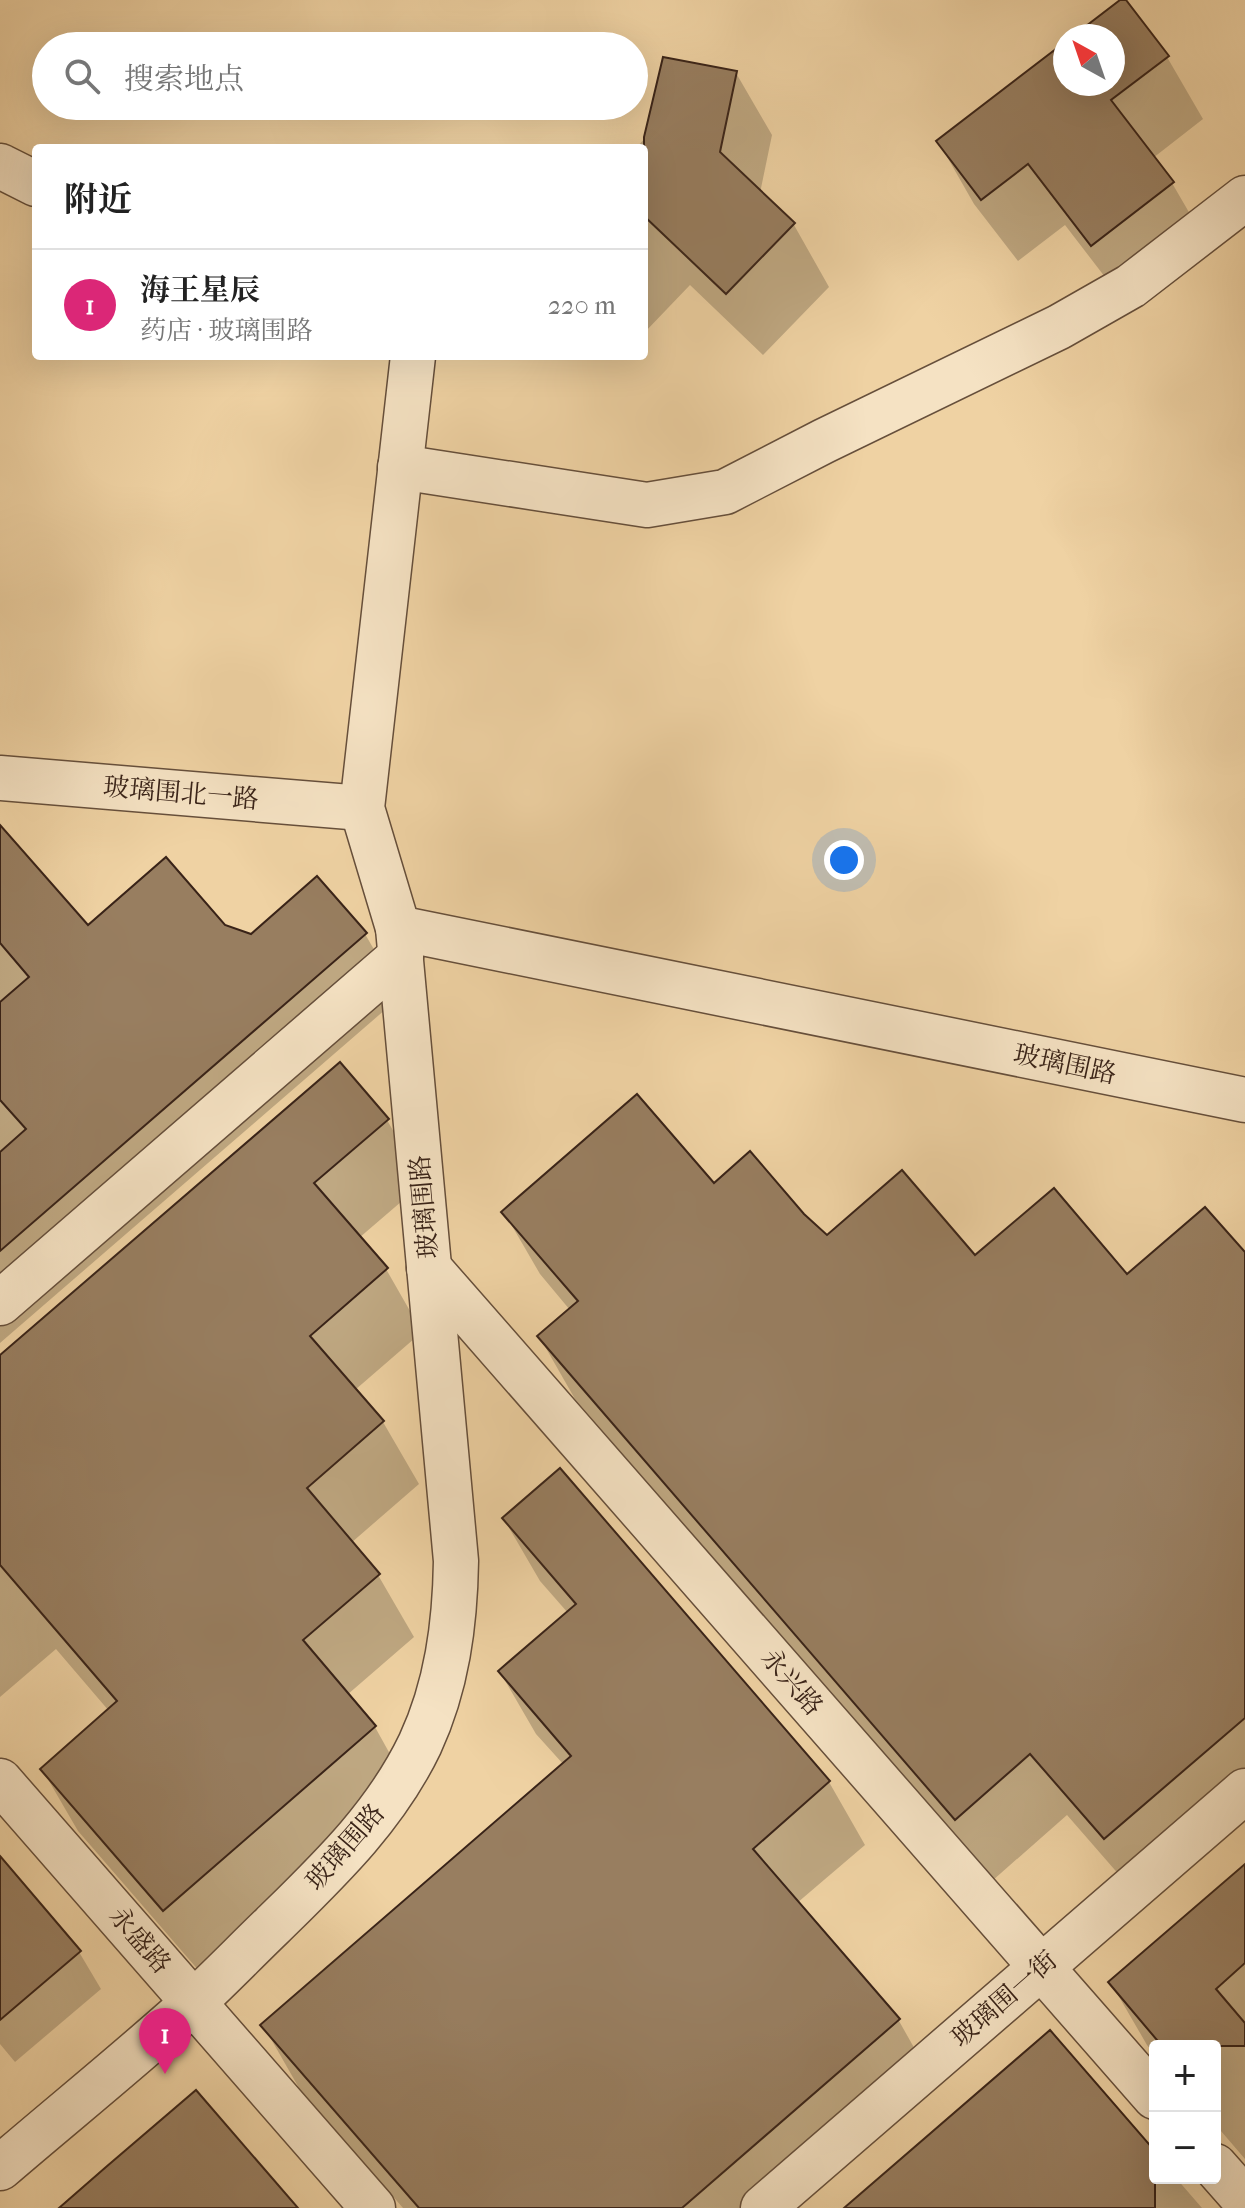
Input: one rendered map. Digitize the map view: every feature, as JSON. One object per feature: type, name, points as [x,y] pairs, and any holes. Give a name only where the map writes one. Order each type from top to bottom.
[{"type":"street","points":[[0,166],[32,182]]},
{"type":"street","points":[[400,467],[647,505],[725,492],[1059,327],[1131,286],[1245,198]]},
{"type":"street","points":[[0,1303],[400,942],[362,808],[413,360]]},
{"type":"street","name":"玻璃围北一路","points":[[0,778],[362,808]]},
{"type":"street","name":"玻璃围路","points":[[0,2168],[194,2002],[342,1858],[399,1783],[437,1699],[449,1653],[455,1608],[456,1561],[400,942],[1245,1100]]},
{"type":"street","name":"永兴路","points":[[429,1268],[1149,2090]]},
{"type":"street","name":"永盛路","points":[[0,1781],[373,2208]]},
{"type":"street","name":"玻璃围一街","points":[[763,2208],[1245,1791]]},
{"type":"street","points":[[1221,2173],[1245,2200]]},
{"type":"building","points":[[1120,0],[1126,0],[1169,56],[1125,89],[1125,24],[1089,24]]},
{"type":"building","points":[[1053,51],[1053,96],[1116,96],[1111,100],[1174,182],[1091,246],[1028,164],[981,200],[936,141]]},
{"type":"building","points":[[663,57],[737,71],[720,152],[795,223],[726,294],[648,220],[648,144],[644,144]]},
{"type":"building","points":[[0,825],[88,925],[166,857],[225,925],[251,934],[317,876],[367,933],[0,1251],[0,1152],[26,1129],[0,1100],[0,1002],[29,977],[0,943]]},
{"type":"building","points":[[340,1062],[389,1119],[314,1183],[388,1268],[310,1336],[384,1421],[307,1488],[380,1574],[303,1640],[376,1726],[163,1911],[40,1769],[117,1701],[0,1565],[0,1355]]},
{"type":"building","points":[[637,1094],[714,1183],[750,1151],[804,1214],[827,1235],[902,1170],[975,1255],[1054,1188],[1127,1274],[1205,1207],[1245,1252],[1245,1718],[1104,1839],[1030,1754],[955,1820],[537,1336],[578,1301],[501,1212]]},
{"type":"building","points":[[560,1468],[830,1781],[753,1849],[900,2019],[682,2208],[419,2208],[260,2025],[571,1756],[498,1671],[576,1604],[502,1518]]},
{"type":"building","points":[[0,1856],[81,1951],[0,2020]]},
{"type":"building","points":[[1245,1864],[1245,1963],[1216,1989],[1245,2023],[1245,2046],[1221,2046],[1221,2040],[1157,2040],[1108,1982]]},
{"type":"building","points":[[1050,2030],[1149,2144],[1149,2184],[1155,2184],[1155,2208],[844,2208]]},
{"type":"building","points":[[196,2090],[298,2208],[59,2208],[106,2167]]},
{"type":"place","name":"海王星辰","points":[[165,2074]]}]
